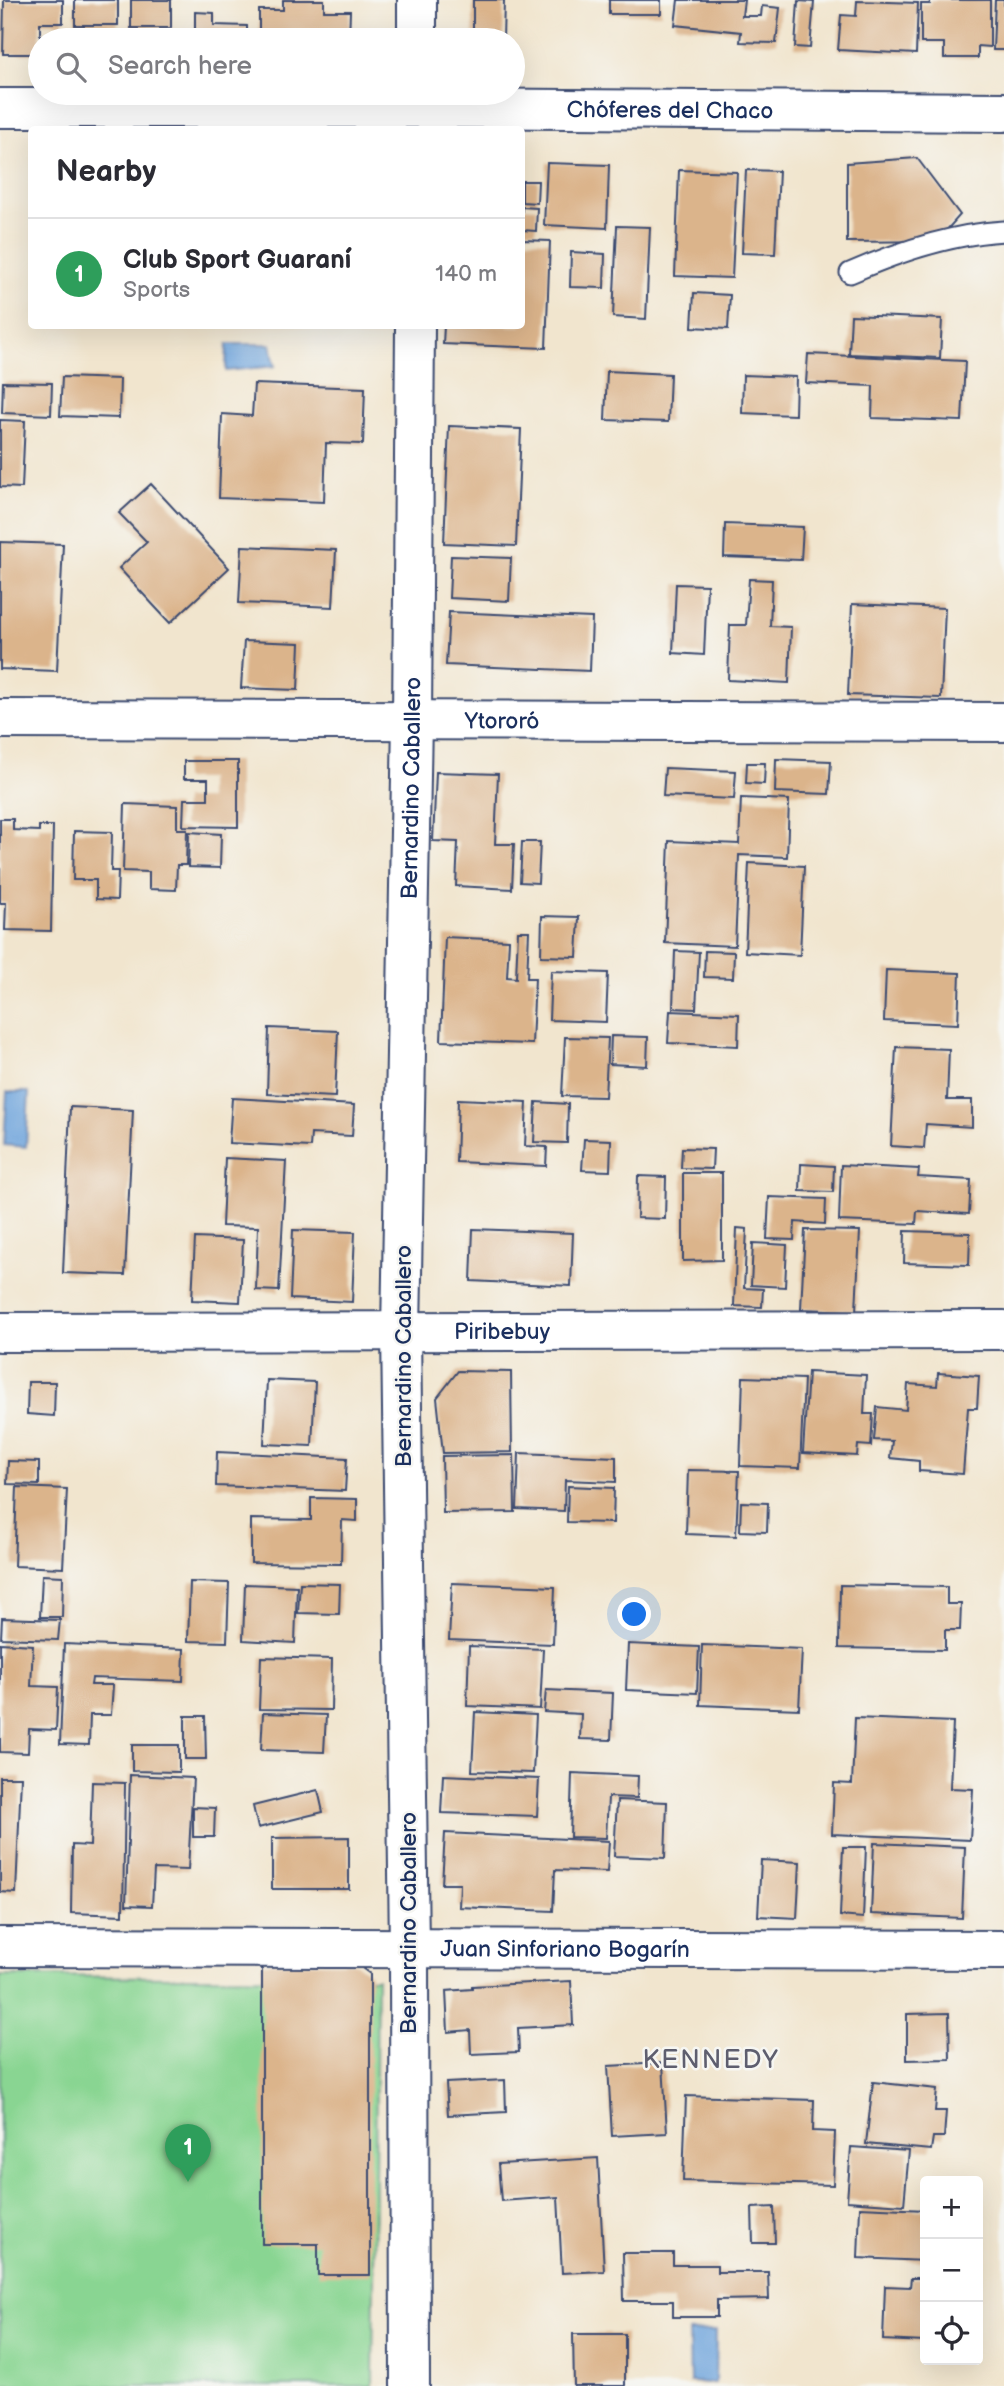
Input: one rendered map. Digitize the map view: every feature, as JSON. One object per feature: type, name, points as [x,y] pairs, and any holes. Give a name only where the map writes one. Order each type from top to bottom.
[{"type":"street","points":[[417,0],[417,28]]},
{"type":"street","name":"Chóferes del Chaco","points":[[0,108],[1004,112]]},
{"type":"street","name":"Bernardino Caballero","points":[[410,2386],[409,1948],[401,1331],[412,720],[415,329]]},
{"type":"street","name":"Ytororó","points":[[0,719],[1004,722]]},
{"type":"street","name":"Piribebuy","points":[[0,1332],[1004,1329]]},
{"type":"street","name":"Juan Sinforiano Bogarín","points":[[0,1947],[1004,1950]]},
{"type":"lane","points":[[850,273],[891,255],[919,247],[980,233],[1004,232]]},
{"type":"green space","points":[[0,1976],[377,1978],[373,2386],[0,2386]]},
{"type":"water","points":[[227,344],[271,344],[275,366],[226,371]]},
{"type":"water","points":[[7,1092],[29,1092],[26,1147],[4,1145]]},
{"type":"water","points":[[716,2331],[715,2383],[690,2382],[689,2332]]},
{"type":"building","points":[[4,0],[63,0],[63,23],[40,23],[40,28],[28,28],[28,54],[3,54]]},
{"type":"building","points":[[75,0],[118,0],[118,25],[75,25]]},
{"type":"building","points":[[131,0],[171,0],[171,28],[131,28]]},
{"type":"building","points":[[283,0],[324,0],[324,11],[350,11],[349,28],[259,28],[259,10],[283,10]]},
{"type":"building","points":[[473,0],[504,0],[503,28],[473,28]]},
{"type":"building","points":[[609,0],[661,0],[661,14],[609,14]]},
{"type":"building","points":[[678,0],[744,0],[742,16],[761,16],[762,6],[780,8],[776,43],[740,42],[741,32],[675,25]]},
{"type":"building","points":[[930,0],[990,0],[990,47],[978,46],[978,58],[944,58],[944,43],[921,43],[921,4],[930,4]]},
{"type":"building","points":[[995,0],[1004,0],[1004,50],[993,50]]},
{"type":"building","points":[[798,1],[814,2],[810,48],[795,47]]},
{"type":"building","points":[[857,1],[918,3],[916,54],[838,50],[841,15],[856,16]]},
{"type":"building","points":[[195,12],[214,13],[214,25],[247,26],[247,28],[195,28]]},
{"type":"building","points":[[917,158],[960,215],[937,241],[847,242],[847,163]]},
{"type":"building","points":[[547,163],[609,165],[607,228],[544,225]]},
{"type":"building","points":[[679,170],[737,172],[732,278],[675,276]]},
{"type":"building","points":[[746,170],[779,171],[775,254],[742,253]]},
{"type":"building","points":[[525,181],[538,181],[537,203],[525,202]]},
{"type":"building","points":[[525,207],[537,208],[536,231],[525,230]]},
{"type":"building","points":[[617,226],[650,227],[646,319],[613,317]]},
{"type":"building","points":[[525,240],[550,241],[546,348],[443,344],[444,329],[525,329]]},
{"type":"building","points":[[571,252],[605,254],[604,288],[570,287]]},
{"type":"building","points":[[694,293],[730,295],[728,329],[692,327]]},
{"type":"building","points":[[851,315],[942,319],[940,358],[849,354]]},
{"type":"building","points":[[808,354],[965,361],[962,421],[872,418],[873,386],[806,383]]},
{"type":"building","points":[[607,371],[670,374],[668,422],[605,420]]},
{"type":"building","points":[[743,375],[796,377],[795,415],[742,413]]},
{"type":"building","points":[[62,377],[120,379],[119,418],[60,416]]},
{"type":"building","points":[[3,382],[52,383],[51,415],[2,413]]},
{"type":"building","points":[[254,384],[365,388],[363,444],[326,443],[324,502],[219,498],[222,414],[252,416]]},
{"type":"building","points":[[0,420],[25,421],[22,488],[0,487]]},
{"type":"building","points":[[449,426],[521,429],[516,546],[444,543]]},
{"type":"building","points":[[151,484],[229,568],[170,623],[119,568],[147,542],[119,513]]},
{"type":"building","points":[[725,524],[803,527],[801,560],[724,557]]},
{"type":"building","points":[[0,542],[63,544],[57,671],[0,669]]},
{"type":"building","points":[[242,546],[336,550],[333,607],[239,603]]},
{"type":"building","points":[[451,556],[511,558],[509,601],[449,598]]},
{"type":"building","points":[[749,579],[772,580],[770,626],[791,627],[789,683],[728,680],[730,625],[746,625]]},
{"type":"building","points":[[676,584],[707,585],[704,655],[673,653]]},
{"type":"building","points":[[852,604],[945,608],[941,698],[848,695]]},
{"type":"building","points":[[449,612],[592,618],[590,671],[446,665]]},
{"type":"building","points":[[244,641],[300,643],[298,690],[241,688]]},
{"type":"building","points":[[776,759],[831,761],[829,794],[775,792]]},
{"type":"building","points":[[184,761],[238,761],[238,827],[183,826],[184,799],[208,799],[208,779],[184,779]]},
{"type":"building","points":[[747,763],[765,763],[764,784],[746,783]]},
{"type":"building","points":[[665,768],[736,771],[734,799],[663,796]]},
{"type":"building","points":[[436,772],[498,774],[495,844],[514,844],[512,889],[456,886],[458,842],[433,841]]},
{"type":"building","points":[[741,798],[789,800],[787,857],[739,855],[735,946],[665,943],[669,841],[739,844]]},
{"type":"building","points":[[125,804],[177,806],[177,829],[187,829],[186,865],[177,865],[176,890],[149,889],[149,872],[123,871]]},
{"type":"building","points":[[0,819],[13,819],[13,830],[39,831],[39,826],[53,826],[51,931],[5,930],[6,903],[0,903]]},
{"type":"building","points":[[74,831],[112,832],[111,871],[118,871],[117,900],[96,899],[96,880],[73,880]]},
{"type":"building","points":[[189,832],[221,834],[220,868],[188,867]]},
{"type":"building","points":[[522,842],[540,842],[538,883],[520,882]]},
{"type":"building","points":[[749,863],[804,866],[800,955],[745,952]]},
{"type":"building","points":[[542,916],[579,917],[577,957],[541,956]]},
{"type":"building","points":[[518,931],[529,931],[527,978],[535,978],[532,1044],[441,1041],[445,937],[509,940],[507,977],[516,978]]},
{"type":"building","points":[[675,951],[699,952],[696,1009],[673,1008]]},
{"type":"building","points":[[705,951],[734,952],[733,978],[704,977]]},
{"type":"building","points":[[886,970],[960,973],[958,1024],[884,1021]]},
{"type":"building","points":[[551,971],[608,973],[606,1022],[549,1020]]},
{"type":"building","points":[[670,1011],[739,1014],[738,1046],[668,1043]]},
{"type":"building","points":[[269,1028],[338,1031],[335,1097],[267,1094]]},
{"type":"building","points":[[611,1036],[648,1037],[647,1066],[610,1064]]},
{"type":"building","points":[[565,1037],[608,1038],[605,1097],[562,1096]]},
{"type":"building","points":[[896,1047],[949,1049],[947,1100],[972,1100],[972,1127],[926,1124],[924,1148],[891,1146]]},
{"type":"building","points":[[232,1098],[354,1105],[352,1136],[311,1134],[310,1147],[229,1143]]},
{"type":"building","points":[[458,1099],[527,1102],[525,1146],[547,1147],[546,1166],[456,1162]]},
{"type":"building","points":[[536,1102],[568,1104],[567,1143],[534,1142]]},
{"type":"building","points":[[70,1107],[133,1110],[125,1275],[63,1273]]},
{"type":"building","points":[[584,1139],[611,1140],[610,1171],[582,1170]]},
{"type":"building","points":[[682,1148],[713,1149],[712,1169],[681,1168]]},
{"type":"building","points":[[225,1158],[286,1161],[279,1291],[256,1290],[258,1227],[222,1226]]},
{"type":"building","points":[[801,1164],[834,1166],[833,1192],[800,1191]]},
{"type":"building","points":[[841,1165],[919,1169],[918,1177],[971,1180],[969,1214],[917,1211],[916,1224],[839,1221]]},
{"type":"building","points":[[683,1173],[722,1173],[722,1260],[683,1261]]},
{"type":"building","points":[[638,1176],[666,1177],[665,1219],[637,1218]]},
{"type":"building","points":[[769,1197],[826,1199],[825,1224],[795,1222],[794,1240],[767,1239]]},
{"type":"building","points":[[737,1228],[747,1229],[744,1288],[763,1289],[762,1307],[734,1306]]},
{"type":"building","points":[[473,1229],[573,1233],[571,1286],[471,1281]]},
{"type":"building","points":[[293,1230],[355,1232],[352,1302],[290,1299]]},
{"type":"building","points":[[805,1230],[860,1231],[856,1311],[801,1309]]},
{"type":"building","points":[[905,1231],[970,1233],[969,1265],[904,1263]]},
{"type":"building","points":[[195,1238],[243,1240],[240,1302],[192,1300]]},
{"type":"building","points":[[753,1243],[787,1245],[785,1287],[751,1285]]},
{"type":"building","points":[[458,1371],[511,1372],[512,1452],[443,1453],[437,1398]]},
{"type":"building","points":[[808,1372],[866,1375],[864,1414],[873,1414],[871,1446],[858,1445],[857,1456],[803,1453]]},
{"type":"building","points":[[938,1373],[979,1376],[977,1408],[968,1408],[963,1474],[919,1471],[919,1461],[890,1458],[892,1441],[874,1440],[877,1407],[906,1410],[908,1384],[937,1386]]},
{"type":"building","points":[[743,1377],[804,1379],[800,1468],[740,1466]]},
{"type":"building","points":[[267,1380],[315,1382],[312,1446],[264,1444]]},
{"type":"building","points":[[28,1382],[55,1382],[54,1416],[27,1414]]},
{"type":"building","points":[[217,1452],[347,1458],[345,1491],[216,1486]]},
{"type":"building","points":[[519,1453],[616,1457],[616,1482],[565,1480],[564,1511],[517,1509]]},
{"type":"building","points":[[514,1455],[515,1512],[443,1513],[442,1456]]},
{"type":"building","points":[[8,1461],[39,1462],[39,1485],[7,1484]]},
{"type":"building","points":[[688,1470],[739,1471],[736,1536],[686,1534]]},
{"type":"building","points":[[568,1486],[614,1488],[613,1523],[567,1522]]},
{"type":"building","points":[[17,1487],[67,1489],[63,1568],[14,1566]]},
{"type":"building","points":[[311,1498],[357,1499],[357,1521],[342,1520],[341,1564],[251,1563],[251,1519],[311,1520]]},
{"type":"building","points":[[741,1502],[768,1503],[767,1532],[740,1531]]},
{"type":"building","points":[[42,1575],[63,1576],[62,1617],[40,1617]]},
{"type":"building","points":[[190,1582],[229,1583],[227,1642],[188,1641]]},
{"type":"building","points":[[300,1583],[340,1584],[339,1614],[298,1613]]},
{"type":"building","points":[[452,1583],[555,1587],[553,1644],[449,1640]]},
{"type":"building","points":[[245,1584],[297,1586],[295,1643],[243,1640]]},
{"type":"building","points":[[840,1585],[947,1587],[947,1604],[961,1604],[960,1630],[945,1630],[945,1650],[839,1648]]},
{"type":"building","points":[[2,1618],[60,1620],[58,1640],[1,1638]]},
{"type":"building","points":[[0,1643],[33,1645],[31,1686],[58,1687],[56,1730],[29,1729],[28,1753],[0,1752]]},
{"type":"building","points":[[64,1644],[184,1649],[183,1681],[92,1678],[91,1685],[113,1685],[111,1715],[90,1715],[89,1745],[60,1744]]},
{"type":"building","points":[[628,1644],[699,1647],[697,1693],[626,1690]]},
{"type":"building","points":[[702,1645],[802,1649],[799,1709],[700,1705]]},
{"type":"building","points":[[469,1646],[543,1649],[540,1709],[467,1706]]},
{"type":"building","points":[[261,1657],[332,1659],[331,1710],[259,1709]]},
{"type":"building","points":[[546,1690],[613,1693],[611,1740],[580,1739],[581,1714],[544,1712]]},
{"type":"building","points":[[475,1712],[536,1715],[533,1773],[472,1771]]},
{"type":"building","points":[[263,1713],[326,1715],[324,1752],[261,1750]]},
{"type":"building","points":[[185,1716],[205,1716],[206,1759],[185,1759]]},
{"type":"building","points":[[855,1718],[953,1722],[950,1788],[973,1789],[970,1840],[832,1834],[834,1783],[852,1784]]},
{"type":"building","points":[[132,1745],[179,1745],[179,1772],[132,1771]]},
{"type":"building","points":[[572,1773],[638,1776],[637,1798],[608,1797],[606,1838],[570,1837]]},
{"type":"building","points":[[130,1775],[193,1778],[188,1870],[154,1869],[152,1906],[126,1905]]},
{"type":"building","points":[[443,1775],[539,1779],[537,1816],[441,1813]]},
{"type":"building","points":[[0,1777],[21,1777],[16,1893],[0,1892]]},
{"type":"building","points":[[92,1782],[125,1783],[123,1915],[71,1913],[72,1845],[90,1846]]},
{"type":"building","points":[[318,1790],[323,1812],[258,1828],[253,1806]]},
{"type":"building","points":[[617,1800],[667,1802],[665,1858],[614,1856]]},
{"type":"building","points":[[193,1807],[215,1808],[214,1837],[193,1837]]},
{"type":"building","points":[[445,1833],[609,1841],[607,1872],[555,1870],[553,1911],[459,1907],[460,1884],[442,1884]]},
{"type":"building","points":[[349,1837],[349,1889],[272,1889],[272,1838]]},
{"type":"building","points":[[874,1843],[965,1847],[962,1918],[871,1914]]},
{"type":"building","points":[[843,1847],[866,1847],[863,1918],[840,1916]]},
{"type":"building","points":[[761,1860],[800,1862],[797,1918],[758,1916]]},
{"type":"building","points":[[262,1963],[355,1963],[370,1974],[370,2275],[318,2275],[318,2244],[262,2244]]},
{"type":"building","points":[[571,1981],[573,2025],[518,2028],[519,2052],[471,2054],[470,2030],[448,2032],[446,1991],[472,1989],[472,1986]]},
{"type":"building","points":[[949,2013],[950,2059],[907,2060],[907,2014]]},
{"type":"building","points":[[663,2063],[667,2133],[612,2136],[608,2066]]},
{"type":"building","points":[[505,2080],[506,2112],[448,2115],[446,2083]]},
{"type":"building","points":[[873,2082],[937,2089],[935,2111],[946,2111],[944,2137],[933,2137],[931,2150],[866,2144]]},
{"type":"building","points":[[686,2096],[814,2100],[813,2131],[835,2132],[833,2185],[683,2181]]},
{"type":"building","points":[[851,2147],[909,2151],[904,2205],[847,2201]]},
{"type":"building","points":[[598,2158],[604,2271],[562,2273],[558,2197],[501,2201],[498,2164]]},
{"type":"building","points":[[774,2207],[775,2243],[753,2243],[752,2208]]},
{"type":"building","points":[[860,2207],[920,2210],[920,2261],[858,2258]]},
{"type":"building","points":[[623,2253],[673,2253],[673,2265],[717,2265],[717,2272],[768,2272],[769,2299],[717,2300],[717,2317],[673,2317],[673,2301],[624,2301]]},
{"type":"building","points":[[911,2278],[920,2278],[920,2342],[883,2340],[885,2286],[910,2287]]},
{"type":"building","points":[[573,2334],[625,2334],[625,2386],[574,2386]]},
{"type":"place","name":"Club Sport Guaraní","points":[[188,2182]]},
{"type":"district","name":"KENNEDY","points":[[711,2059]]}]
